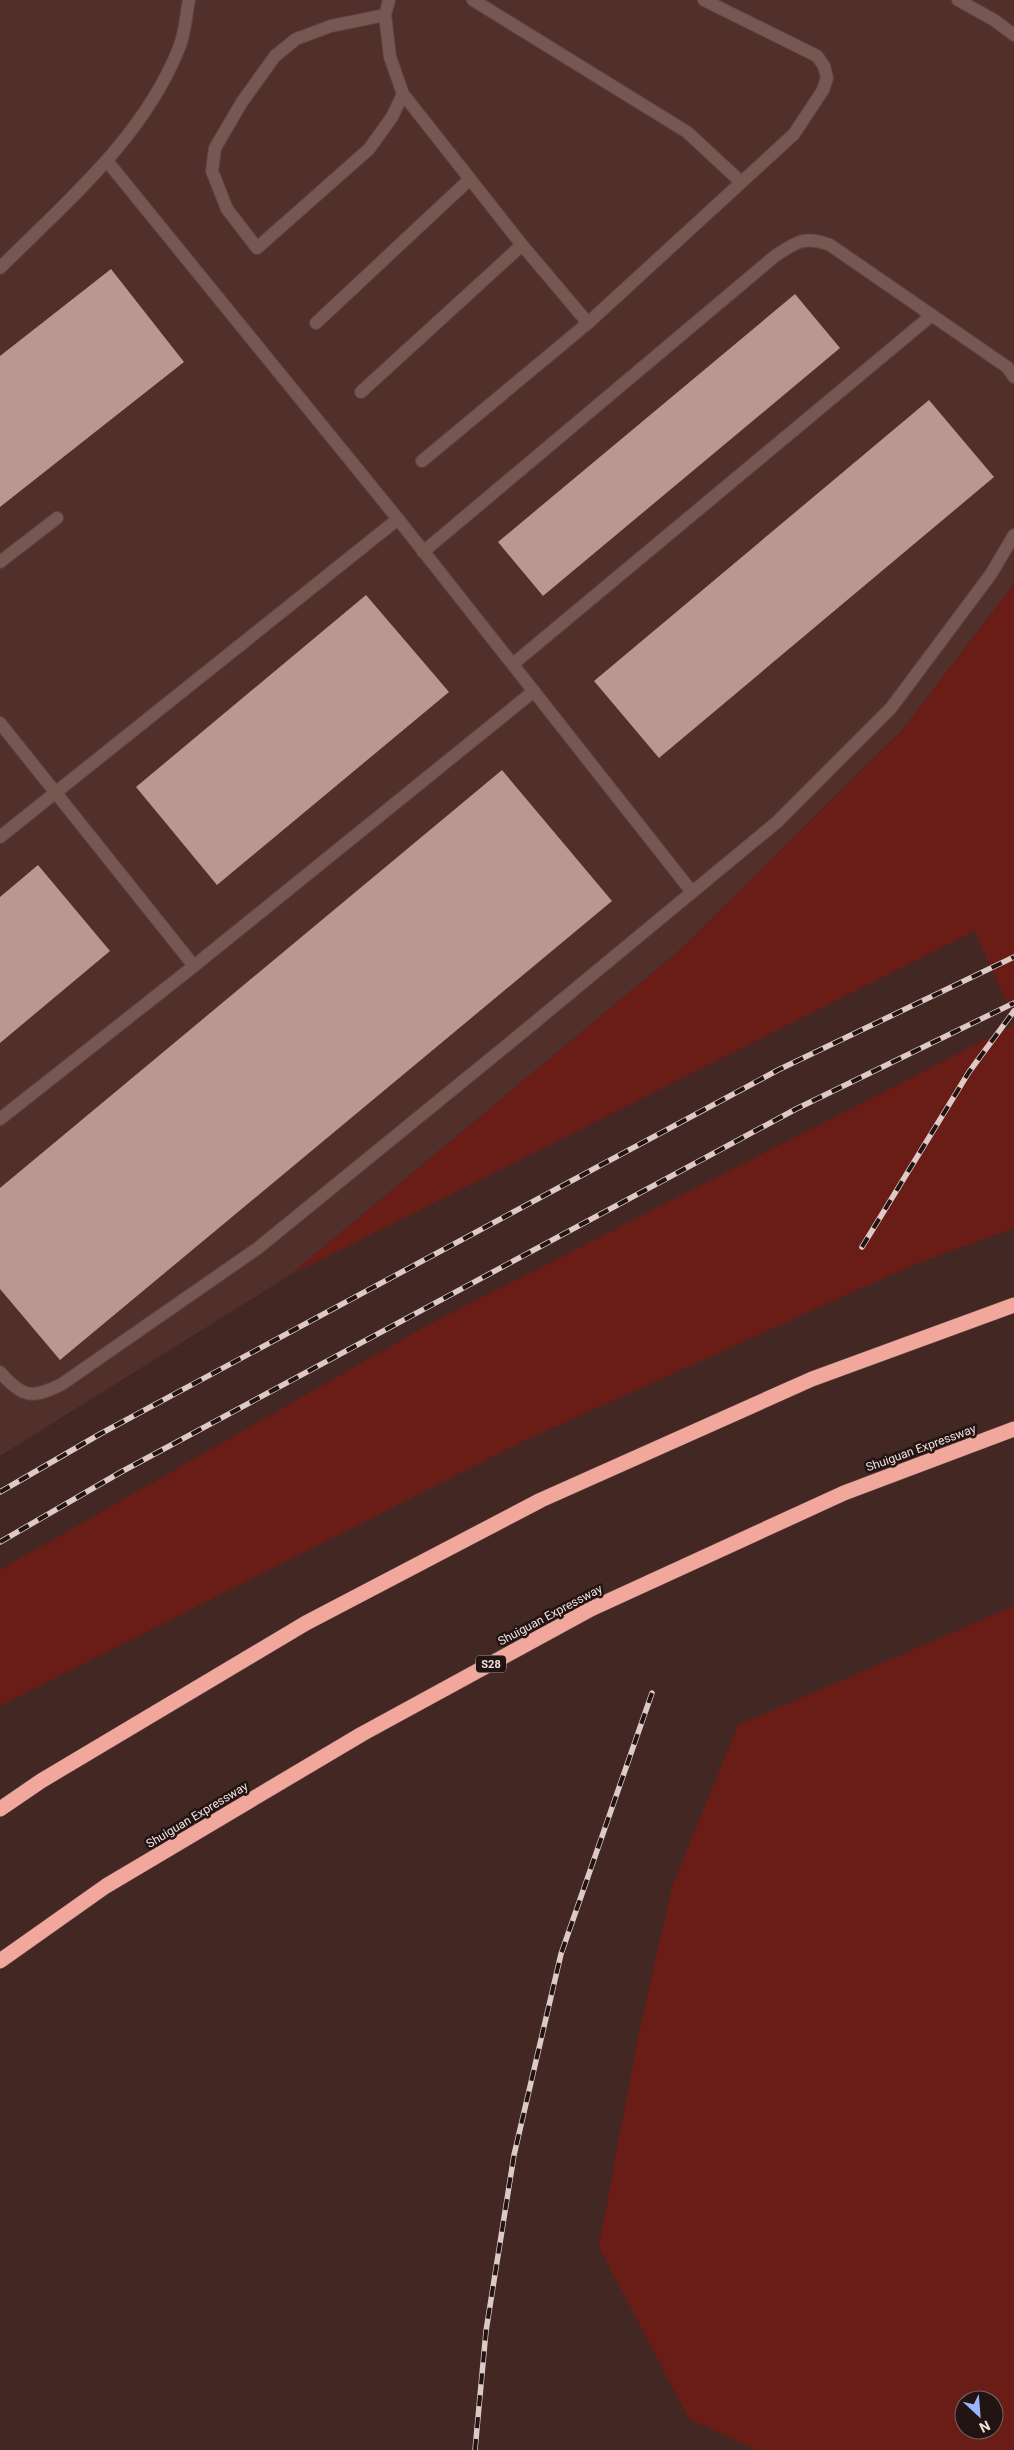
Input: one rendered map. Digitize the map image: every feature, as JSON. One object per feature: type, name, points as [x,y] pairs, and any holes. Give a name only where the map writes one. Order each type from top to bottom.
[{"type":"highway","points":[[0,1809],[41,1781],[306,1623],[541,1500],[812,1379],[1014,1305]]},
{"type":"highway","name":"Shuiguan Expressway","points":[[0,1961],[106,1886],[345,1744],[591,1609],[844,1493],[1014,1429]]},
{"type":"lane","points":[[0,268],[107,161],[148,108],[180,47],[189,0]]},
{"type":"lane","points":[[390,0],[386,15],[390,57],[403,94],[522,245],[588,323]]},
{"type":"lane","points":[[473,0],[687,132],[741,182]]},
{"type":"lane","points":[[422,461],[588,323],[794,134],[823,90],[826,78],[824,66],[817,56],[704,0]]},
{"type":"lane","points":[[958,0],[994,20],[1014,35]]},
{"type":"lane","points":[[386,15],[331,26],[296,39],[275,56],[242,102],[215,148],[212,170],[227,208],[257,248],[369,149],[392,117],[403,94]]},
{"type":"lane","points":[[107,161],[398,519],[692,892]]},
{"type":"lane","points":[[316,323],[470,179]]},
{"type":"lane","points":[[423,552],[775,256],[793,244],[815,239],[830,245],[1006,368],[1014,377]]},
{"type":"lane","points":[[361,392],[522,245]]},
{"type":"lane","points":[[513,664],[932,315]]},
{"type":"lane","points":[[0,562],[57,518]]},
{"type":"lane","points":[[0,837],[398,519]]},
{"type":"lane","points":[[0,1372],[18,1390],[31,1395],[43,1394],[62,1384],[258,1248],[777,822],[891,708],[990,574],[1014,535]]},
{"type":"lane","points":[[0,1119],[194,966],[534,691]]},
{"type":"lane","points":[[0,723],[194,966]]},
{"type":"shaded area","points":[[0,0],[1014,0],[1014,584],[903,729],[680,950],[290,1275],[0,1456]]},
{"type":"shaded area","points":[[1014,584],[1014,1019],[975,931],[290,1275],[680,950],[903,729]]},
{"type":"shaded area","points":[[1014,1025],[1014,1228],[913,1265],[526,1440],[0,1706],[0,1570],[428,1325]]},
{"type":"shaded area","points":[[1014,1606],[1014,2450],[757,2450],[689,2419],[599,2247],[637,2042],[672,1887],[738,1725]]},
{"type":"building","points":[[111,269],[184,362],[0,507],[0,356]]},
{"type":"building","points":[[795,294],[840,348],[543,596],[498,542]]},
{"type":"building","points":[[929,400],[994,477],[659,758],[594,681]]},
{"type":"building","points":[[366,595],[449,692],[217,885],[136,787]]},
{"type":"building","points":[[502,770],[612,901],[60,1360],[0,1289],[0,1188]]},
{"type":"building","points":[[38,865],[110,951],[0,1043],[0,897]]},
{"type":"railway","points":[[0,1492],[100,1434],[778,1070],[1014,957]]},
{"type":"railway","points":[[0,1542],[121,1472],[796,1109],[1014,1003]]},
{"type":"railway","points":[[862,1247],[969,1072],[1014,1011]]},
{"type":"railway","points":[[475,2450],[486,2331],[514,2155],[561,1954],[652,1693]]}]
